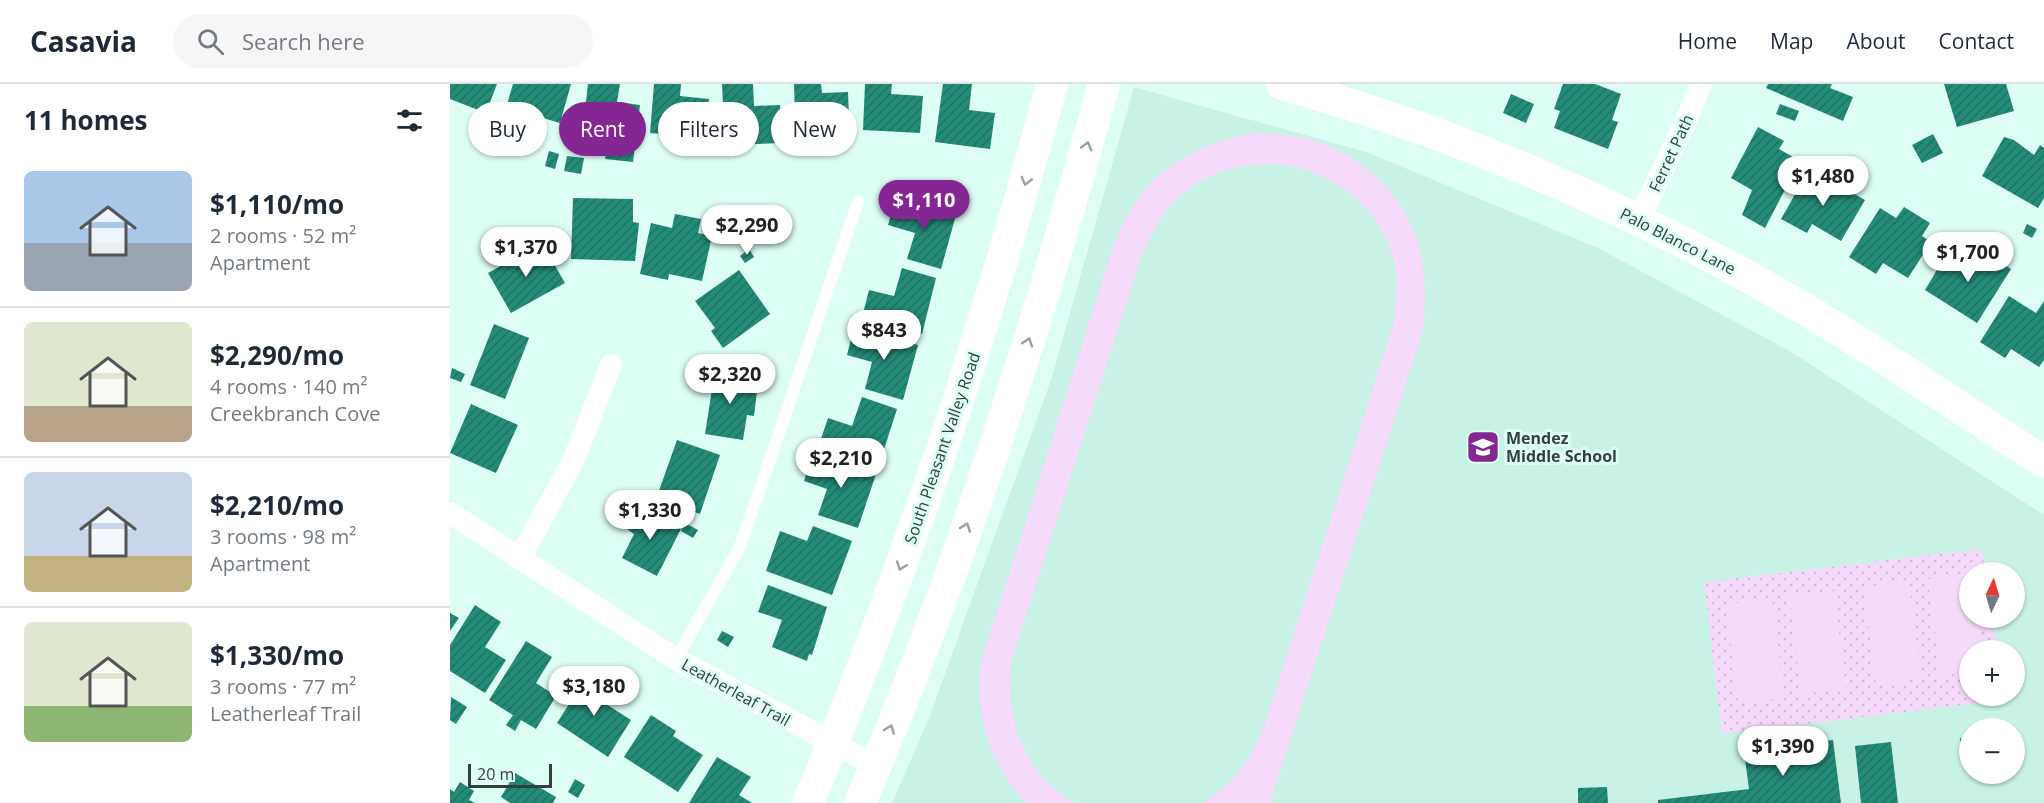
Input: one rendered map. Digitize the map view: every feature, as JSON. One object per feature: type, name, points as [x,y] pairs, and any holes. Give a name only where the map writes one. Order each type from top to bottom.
[{"type":"main road","name":"South Pleasant Valley Road","points":[[808,803],[890,598],[943,452],[1009,243],[1052,84]]},
{"type":"main road","points":[[860,803],[987,471],[1057,255],[1104,84]]},
{"type":"main road","name":"Palo Blanco Lane","points":[[1282,84],[1317,89],[1484,151],[1639,220],[1763,285],[1879,355],[2044,462]]},
{"type":"street","name":"Ferret Path","points":[[1639,220],[1701,84]]},
{"type":"street","points":[[520,558],[574,459],[611,365]]},
{"type":"street","name":"Leatherleaf Trail","points":[[450,513],[676,659],[876,766]]},
{"type":"lane","points":[[676,659],[740,547],[858,202]]},
{"type":"shaded area","name":"Mendez Middle School","points":[[1134,87],[1366,152],[1596,247],[1788,350],[2044,515],[2044,803],[892,803],[929,718],[1051,380]]},
{"type":"shaded area","points":[[1254,133],[1294,136],[1322,143],[1358,162],[1380,180],[1397,201],[1411,224],[1424,276],[1425,304],[1422,334],[1270,803],[1202,803],[1214,796],[1241,769],[1265,724],[1394,322],[1397,284],[1396,272],[1385,237],[1366,208],[1340,186],[1309,171],[1276,164],[1242,166],[1209,177],[1179,197],[1162,217],[1142,255],[1011,662],[1011,704],[1021,743],[1042,776],[1074,803],[1026,803],[1003,772],[987,738],[980,701],[981,662],[1111,254],[1121,228],[1134,206],[1164,171],[1203,148]]},
{"type":"shaded area","points":[[1982,549],[1984,562],[1959,562],[1959,628],[1993,628],[1995,640],[1959,640],[1959,705],[1722,734],[1704,582]]},
{"type":"shaded area","points":[[1959,574],[1959,628],[1979,628],[1981,640],[1959,640],[1959,673],[1940,676],[1928,579]]},
{"type":"shaded area","points":[[1909,581],[1921,679],[1876,685],[1864,587]]},
{"type":"shaded area","points":[[1834,591],[1846,689],[1801,694],[1789,596]]},
{"type":"shaded area","points":[[1772,598],[1784,698],[1738,703],[1726,604]]},
{"type":"building","points":[[450,84],[497,84],[490,102],[468,102],[468,106],[450,99]]},
{"type":"building","points":[[513,84],[571,84],[566,102],[559,102],[559,123],[547,119],[547,102],[508,102]]},
{"type":"building","points":[[588,84],[620,84],[617,102],[586,102]]},
{"type":"building","points":[[654,84],[681,84],[680,96],[709,99],[709,102],[658,102],[658,134],[650,133]]},
{"type":"building","points":[[722,84],[753,84],[754,102],[723,102]]},
{"type":"building","points":[[794,84],[821,84],[822,93],[848,92],[848,102],[795,102]]},
{"type":"building","points":[[865,84],[892,84],[891,94],[923,96],[920,133],[863,130]]},
{"type":"building","points":[[943,84],[972,84],[969,110],[995,113],[990,149],[935,142]]},
{"type":"building","points":[[1563,84],[1595,84],[1621,94],[1612,120],[1618,122],[1608,149],[1554,128],[1560,111],[1554,109]]},
{"type":"building","points":[[1768,84],[1832,84],[1830,88],[1853,97],[1843,121],[1766,88]]},
{"type":"building","points":[[1944,84],[2006,84],[2014,111],[1957,127]]},
{"type":"building","points":[[1511,94],[1534,104],[1526,123],[1503,113]]},
{"type":"building","points":[[1780,104],[1799,111],[1795,121],[1776,114]]},
{"type":"building","points":[[771,105],[771,143],[759,144],[759,106]]},
{"type":"building","points":[[1758,127],[1784,141],[1779,149],[1800,161],[1765,228],[1742,215],[1752,190],[1731,178]]},
{"type":"building","points":[[1933,134],[1943,153],[1922,163],[1912,145]]},
{"type":"building","points":[[2004,137],[2014,140],[2034,155],[2040,145],[2044,148],[2044,198],[2038,208],[1982,176]]},
{"type":"building","points":[[549,151],[559,154],[555,169],[545,166]]},
{"type":"building","points":[[567,156],[584,158],[581,174],[564,171]]},
{"type":"building","points":[[605,156],[634,156],[633,162],[605,159]]},
{"type":"building","points":[[1809,170],[1848,194],[1849,191],[1865,200],[1841,241],[1812,224],[1807,233],[1781,219]]},
{"type":"building","points":[[573,198],[633,199],[633,222],[639,223],[635,261],[571,259]]},
{"type":"building","points":[[896,198],[956,215],[941,269],[907,259],[915,233],[888,225]]},
{"type":"building","points":[[1904,207],[1930,223],[1922,236],[1931,242],[1908,278],[1883,263],[1876,274],[1849,257],[1880,208],[1896,218]]},
{"type":"building","points":[[675,214],[701,219],[698,233],[712,236],[702,281],[669,274],[668,280],[640,274],[651,223],[672,228]]},
{"type":"building","points":[[2027,224],[2037,229],[2032,238],[2023,233]]},
{"type":"building","points":[[542,243],[565,283],[511,313],[488,273]]},
{"type":"building","points":[[749,249],[754,257],[745,263],[740,256]]},
{"type":"building","points":[[1949,250],[1963,259],[1968,250],[1987,262],[1991,256],[2011,269],[1977,323],[1925,290]]},
{"type":"building","points":[[902,268],[936,278],[922,334],[862,318],[869,290],[894,296]]},
{"type":"building","points":[[739,270],[770,314],[723,348],[711,331],[715,328],[695,301]]},
{"type":"building","points":[[2009,296],[2036,313],[2044,301],[2044,360],[2039,367],[2011,349],[2005,358],[1980,342]]},
{"type":"building","points":[[494,324],[529,338],[505,399],[470,385]]},
{"type":"building","points":[[854,327],[918,345],[903,400],[865,389],[872,362],[847,355]]},
{"type":"building","points":[[749,360],[765,361],[764,371],[748,370]]},
{"type":"building","points":[[452,368],[465,374],[461,382],[450,378]]},
{"type":"building","points":[[715,370],[752,375],[750,390],[757,391],[754,416],[747,415],[743,440],[705,434]]},
{"type":"building","points":[[862,397],[897,409],[879,465],[819,445],[828,418],[852,426]]},
{"type":"building","points":[[471,404],[518,425],[496,473],[450,453]]},
{"type":"building","points":[[677,440],[720,455],[700,514],[656,499]]},
{"type":"building","points":[[813,453],[876,474],[858,528],[818,515],[827,489],[804,481]]},
{"type":"building","points":[[637,507],[681,529],[657,576],[622,558],[634,534],[627,529]]},
{"type":"building","points":[[685,523],[698,530],[693,538],[681,531]]},
{"type":"building","points":[[813,526],[852,541],[832,595],[766,571],[780,531],[807,541]]},
{"type":"building","points":[[768,585],[827,607],[812,655],[809,654],[807,661],[772,647],[782,620],[758,612]]},
{"type":"building","points":[[475,605],[501,622],[485,647],[506,660],[485,693],[450,671],[450,645]]},
{"type":"building","points":[[450,613],[459,618],[450,631]]},
{"type":"building","points":[[722,631],[734,637],[728,647],[717,640]]},
{"type":"building","points":[[526,641],[552,657],[536,683],[556,696],[536,729],[521,720],[515,731],[506,725],[513,715],[489,700]]},
{"type":"building","points":[[588,674],[614,690],[606,704],[631,720],[608,757],[557,723]]},
{"type":"building","points":[[451,697],[467,707],[456,724],[450,720]]},
{"type":"building","points":[[651,715],[676,731],[673,736],[703,755],[678,792],[624,757]]},
{"type":"building","points":[[1833,740],[1841,803],[1658,803],[1658,800],[1749,789],[1744,751]]},
{"type":"building","points":[[1891,742],[1898,803],[1861,803],[1855,746]]},
{"type":"building","points":[[717,757],[751,777],[739,795],[752,803],[689,803]]},
{"type":"building","points":[[515,773],[556,797],[553,803],[510,803],[501,797]]},
{"type":"building","points":[[575,779],[585,785],[578,798],[568,792]]},
{"type":"building","points":[[460,782],[474,791],[469,800],[475,803],[450,803],[450,789],[454,792]]},
{"type":"building","points":[[1607,787],[1608,803],[1578,803],[1578,788]]},
{"type":"place","name":"Mendez Middle School","points":[[1483,447]]}]
